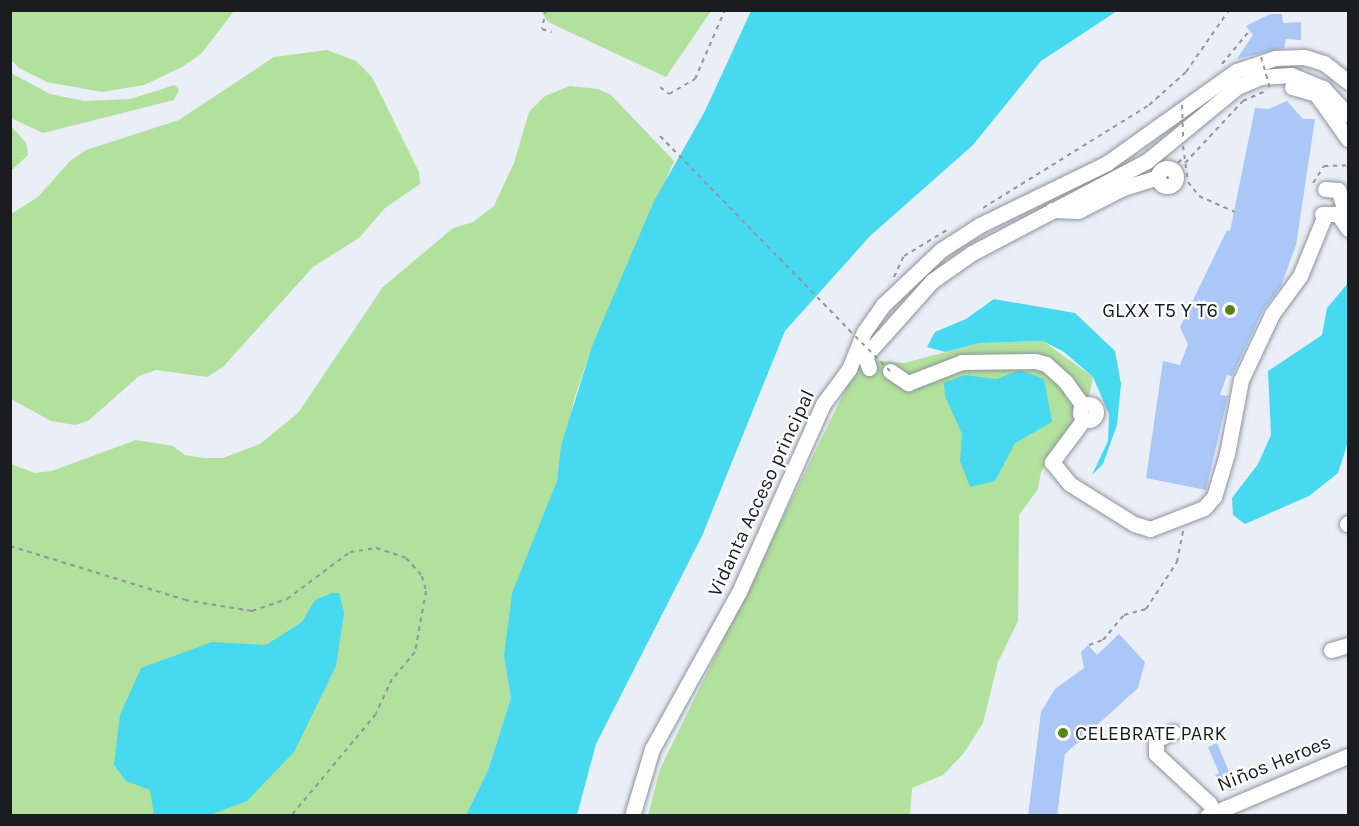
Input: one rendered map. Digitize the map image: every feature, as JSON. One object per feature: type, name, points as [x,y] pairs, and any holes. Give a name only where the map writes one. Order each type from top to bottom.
[{"type":"street","name":"Vidanta Acceso principal","points":[[632,816],[652,749],[739,592],[823,404],[849,369],[870,321],[900,287],[941,250],[980,225],[1107,163],[1154,134],[1219,80],[1254,64],[1304,57],[1324,63],[1348,82]]},
{"type":"street","points":[[869,368],[865,356],[932,281],[1052,210],[1147,160],[1226,94],[1250,81],[1283,74],[1302,78],[1330,93],[1348,115]]},
{"type":"street","points":[[1292,87],[1317,94],[1348,139]]},
{"type":"street","points":[[1052,210],[1078,211],[1123,188],[1171,170]]},
{"type":"street","points":[[890,371],[908,383],[962,362],[1035,361],[1053,369],[1084,413],[1052,462],[1059,475],[1134,524],[1150,529],[1184,519],[1214,497],[1241,380],[1272,314],[1300,276],[1328,214],[1344,207],[1342,194],[1325,189]]},
{"type":"street","points":[[1328,214],[1348,229]]},
{"type":"street","points":[[1331,650],[1348,645]]},
{"type":"street","points":[[1173,732],[1156,740],[1156,754],[1213,813]]},
{"type":"street","name":"Niños Heroes","points":[[1213,813],[1348,756]]},
{"type":"path","points":[[546,10],[542,29],[552,32]]},
{"type":"path","points":[[660,87],[669,94],[695,79],[725,10]]},
{"type":"path","points":[[977,211],[1149,105],[1186,72],[1229,10]]},
{"type":"path","points":[[1171,170],[1243,101],[1270,88],[1261,57]]},
{"type":"path","points":[[1182,105],[1184,158]]},
{"type":"path","points":[[660,136],[890,371]]},
{"type":"path","points":[[1171,170],[1184,158]]},
{"type":"path","points":[[1171,170],[1184,158]]},
{"type":"path","points":[[1325,189],[1313,188],[1324,166],[1348,165]]},
{"type":"path","points":[[1171,170],[1188,182],[1199,196],[1235,212]]},
{"type":"path","points":[[900,287],[893,274],[904,256],[950,228]]},
{"type":"path","points":[[1089,645],[1102,640],[1124,615],[1146,609],[1178,562],[1184,519]]},
{"type":"path","points":[[10,546],[185,600],[252,611],[287,599],[350,552],[376,548],[406,558],[422,576],[426,591],[415,652],[395,673],[376,714],[291,816]]},
{"type":"green space","points":[[10,11],[234,11],[201,54],[182,67],[144,85],[102,92],[47,82],[19,68],[11,60]]},
{"type":"green space","points":[[541,11],[711,11],[666,77],[548,22]]},
{"type":"green space","points":[[327,50],[356,61],[372,77],[419,172],[420,184],[385,208],[359,238],[313,267],[223,367],[207,377],[156,370],[139,376],[88,421],[75,425],[51,421],[11,399],[11,214],[38,197],[70,161],[86,150],[179,120],[274,57]]},
{"type":"green space","points":[[11,73],[50,94],[84,101],[130,99],[175,85],[179,90],[174,100],[43,133],[11,118]]},
{"type":"green space","points":[[570,86],[598,89],[611,95],[674,161],[592,346],[574,400],[557,481],[504,656],[511,698],[488,770],[466,815],[11,816],[11,464],[35,473],[52,471],[136,440],[173,446],[185,455],[204,458],[223,458],[260,444],[298,413],[383,287],[453,228],[473,222],[494,206],[514,163],[529,112],[545,96]]},
{"type":"green space","points":[[11,126],[26,143],[28,155],[11,171]]},
{"type":"green space","points":[[1043,341],[1093,377],[1087,406],[1063,437],[1041,472],[1038,489],[1019,515],[1018,621],[998,662],[983,723],[964,753],[943,775],[912,788],[910,815],[648,816],[660,769],[857,366],[874,360],[904,363],[980,343]]},
{"type":"water","points":[[751,11],[1117,11],[1041,61],[973,145],[870,236],[785,331],[702,536],[596,744],[577,815],[466,815],[488,770],[511,698],[504,656],[512,593],[557,481],[561,446],[592,346],[654,201],[705,111]]},
{"type":"water","points":[[1348,283],[1348,442],[1338,473],[1309,496],[1245,524],[1233,515],[1232,498],[1258,464],[1271,435],[1268,371],[1322,335],[1327,308]]},
{"type":"water","points":[[994,299],[1075,313],[1115,351],[1121,384],[1117,425],[1103,464],[1092,475],[1108,441],[1109,414],[1093,377],[1064,352],[1043,341],[980,343],[945,352],[927,347],[935,332],[966,319]]},
{"type":"water","points":[[1020,370],[1044,379],[1052,422],[1015,443],[995,481],[970,487],[960,461],[962,434],[945,396],[944,383],[965,375],[997,379]]},
{"type":"water","points":[[332,593],[339,593],[344,613],[336,666],[294,752],[247,801],[210,815],[154,815],[150,790],[126,781],[114,765],[120,715],[141,668],[212,642],[266,645],[302,622],[315,600]]},
{"type":"building","points":[[1270,14],[1282,14],[1283,23],[1301,22],[1301,40],[1286,39],[1284,48],[1237,59],[1253,35],[1246,26]]},
{"type":"building","name":"GLXX T5 Y T6","points":[[1287,101],[1303,119],[1315,119],[1296,245],[1281,286],[1263,310],[1232,376],[1227,375],[1220,395],[1228,396],[1206,490],[1146,478],[1163,361],[1180,365],[1188,344],[1180,327],[1227,230],[1230,231],[1255,108],[1269,109]]},
{"type":"building","name":"CELEBRATE PARK","points":[[1119,634],[1145,662],[1138,688],[1065,754],[1057,816],[1028,816],[1041,712],[1055,689],[1084,668],[1081,652],[1088,645],[1097,655]]},
{"type":"building","points":[[1217,743],[1236,789],[1229,791],[1215,775],[1219,773],[1208,747]]},
{"type":"place","name":"GLXX T5 Y T6","points":[[1230,310]]},
{"type":"place","name":"CELEBRATE PARK","points":[[1063,733]]}]
